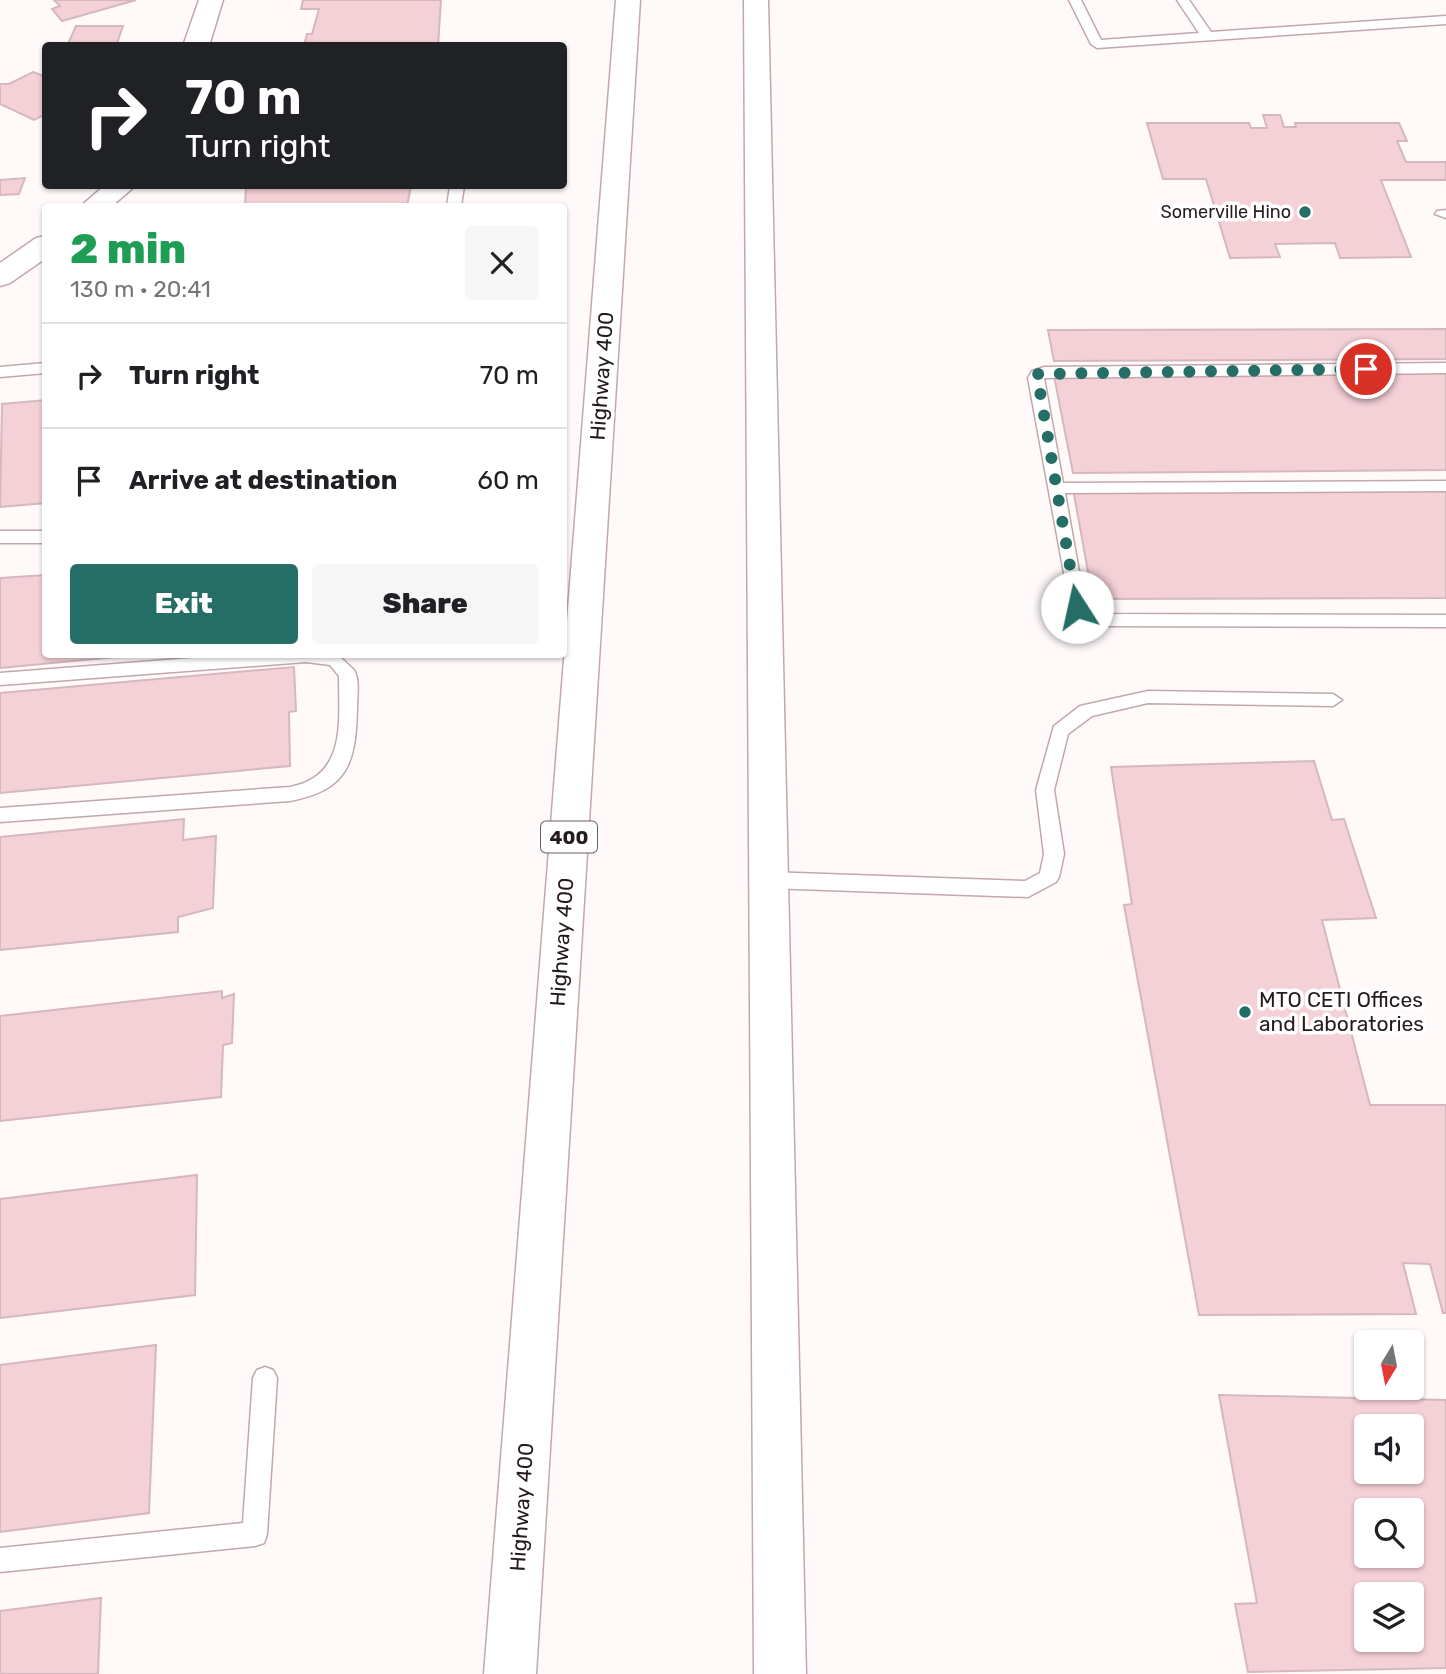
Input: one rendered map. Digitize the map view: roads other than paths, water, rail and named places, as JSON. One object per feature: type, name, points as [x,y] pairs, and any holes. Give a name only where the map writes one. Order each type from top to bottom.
[{"type":"main road","points":[[197,42],[211,0]]},
{"type":"main road","name":"Highway 400","points":[[510,1674],[628,0]]},
{"type":"main road","points":[[756,0],[780,1674]]},
{"type":"main road","points":[[99,203],[117,189]]},
{"type":"main road","points":[[0,277],[42,247]]},
{"type":"lane","points":[[1075,0],[1097,44],[1446,20]]},
{"type":"lane","points":[[1183,0],[1206,35]]},
{"type":"lane","points":[[0,372],[42,368]]},
{"type":"lane","points":[[1446,368],[1037,374],[1077,607],[1085,615],[1118,620],[1446,621]]},
{"type":"lane","points":[[1056,488],[1446,486]]},
{"type":"lane","points":[[0,537],[42,537]]},
{"type":"lane","points":[[0,679],[269,658]]},
{"type":"lane","points":[[0,815],[290,794],[321,786],[335,772],[348,722],[348,674],[340,658]]},
{"type":"lane","points":[[768,880],[1028,889],[1049,877],[1054,854],[1045,790],[1060,732],[1086,711],[1149,697],[1333,700]]},
{"type":"lane","points":[[0,1560],[255,1534],[265,1378]]},
{"type":"place","name":"Somerville Hino","points":[[1305,212]]},
{"type":"place","name":"MTO CETI Offices and Laboratories","points":[[1245,1012]]}]
